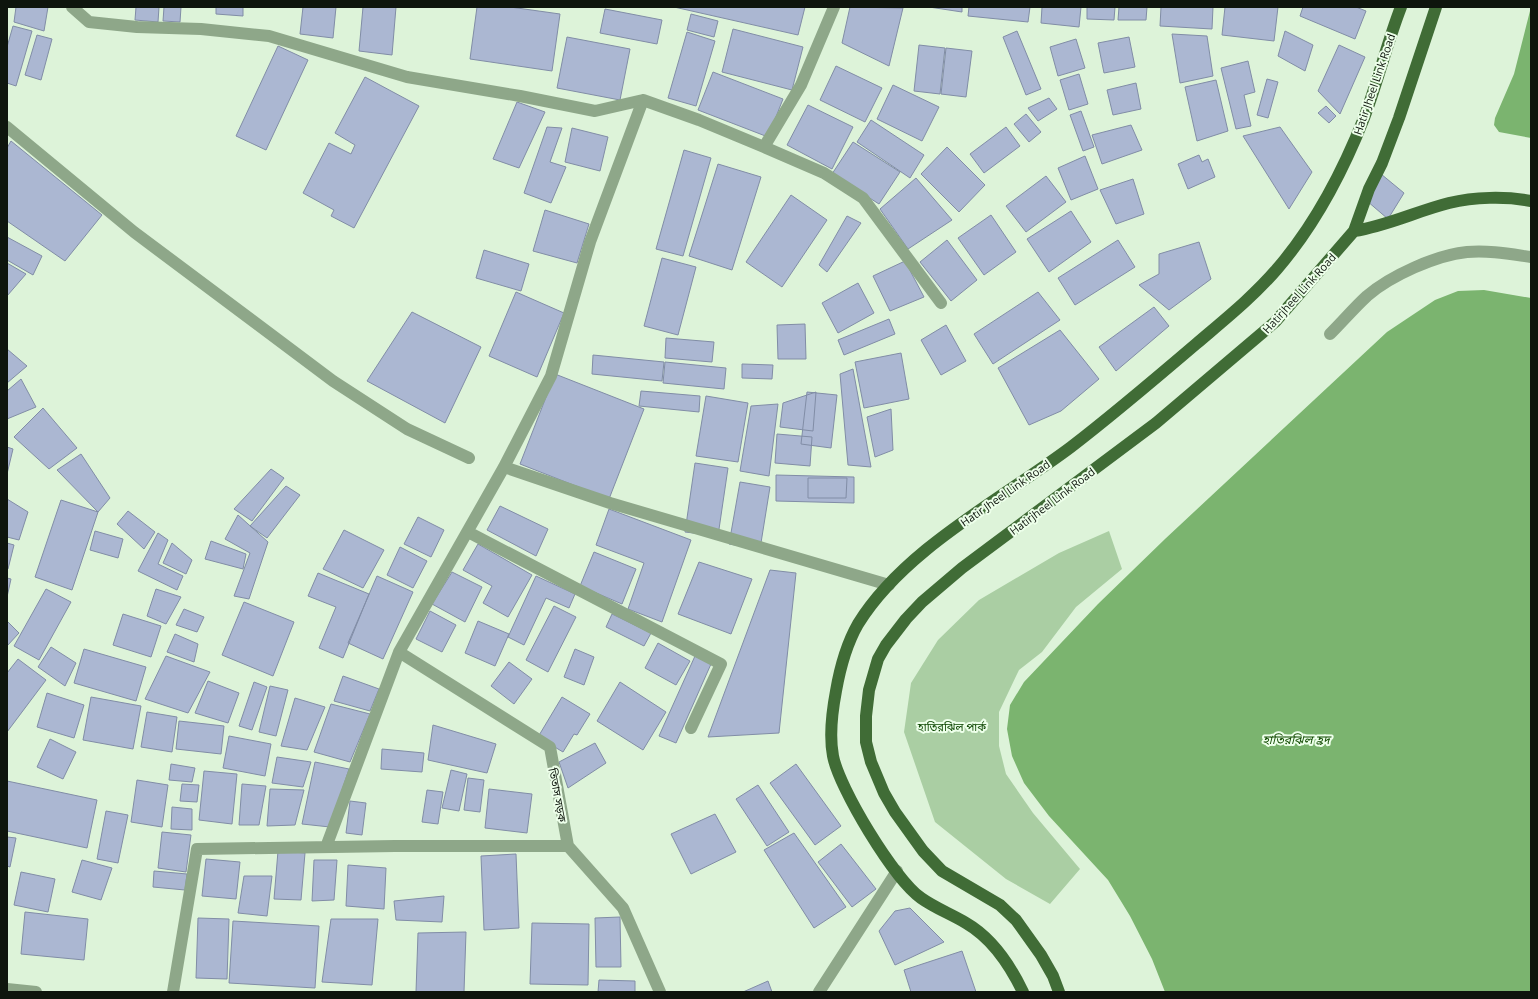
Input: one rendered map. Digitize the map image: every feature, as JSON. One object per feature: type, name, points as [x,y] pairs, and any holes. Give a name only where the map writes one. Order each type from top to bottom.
[{"type":"main road","name":"Hatir Jheel Link Road","points":[[1023,992],[1010,968],[994,947],[982,935],[968,924],[920,897],[909,888],[878,848],[847,793],[833,756],[832,710],[837,682],[848,644],[871,605],[889,585],[948,533],[1068,448],[1111,415],[1236,310],[1276,270],[1313,220],[1337,178],[1364,117],[1401,7]]},
{"type":"main road","name":"Hatirjheel Link Road","points":[[1059,992],[1053,976],[1041,955],[1016,920],[1000,905],[942,871],[922,851],[884,794],[871,762],[866,742],[866,716],[869,690],[878,660],[896,630],[922,602],[962,568],[1156,423],[1274,322],[1354,231],[1365,200],[1399,118],[1436,7]]},
{"type":"main road","points":[[1354,231],[1389,223],[1449,203],[1514,198],[1531,201]]},
{"type":"street","points":[[72,7],[89,22],[137,27],[201,29],[269,36],[407,77],[595,110],[643,100],[699,120],[824,173],[863,198],[942,303]]},
{"type":"street","points":[[764,147],[801,85],[834,7]]},
{"type":"street","points":[[326,846],[399,652],[504,467],[551,376],[590,242],[643,100]]},
{"type":"street","points":[[7,127],[134,232],[333,380],[407,429],[469,458]]},
{"type":"street","points":[[1330,334],[1367,296],[1392,279],[1432,259],[1466,252],[1494,252],[1531,256]]},
{"type":"street","points":[[504,467],[610,503],[889,585]]},
{"type":"street","points":[[468,532],[721,664],[691,728]]},
{"type":"street","name":"তিতাস সড়ক","points":[[399,652],[550,747],[568,846]]},
{"type":"street","points":[[173,992],[197,849],[326,846],[568,846],[622,908],[660,992]]},
{"type":"street","points":[[819,992],[897,871]]},
{"type":"street","points":[[7,989],[36,992]]},
{"type":"green space","name":"হাতিরঝিল পার্ক","points":[[1109,531],[1122,569],[1076,607],[1042,652],[1019,670],[999,712],[999,746],[1006,774],[1033,813],[1080,869],[1050,904],[1006,879],[935,822],[904,732],[911,683],[938,640],[979,600],[1059,553]]},
{"type":"water","points":[[1531,7],[1531,138],[1499,132],[1494,125],[1495,118],[1514,74]]},
{"type":"water","name":"হাতিরঝিল হ্রদ","points":[[1484,290],[1531,298],[1531,992],[1165,992],[1152,959],[1130,916],[1108,880],[1049,816],[1024,783],[1012,756],[1007,729],[1010,705],[1024,682],[1098,604],[1165,539],[1387,332],[1435,300],[1458,291]]},
{"type":"building","points":[[16,7],[48,7],[44,31],[14,22]]},
{"type":"building","points":[[136,7],[159,7],[158,22],[135,20]]},
{"type":"building","points":[[164,7],[181,7],[180,22],[163,21]]},
{"type":"building","points":[[216,7],[243,7],[243,16],[216,14]]},
{"type":"building","points":[[303,7],[336,7],[333,38],[300,34]]},
{"type":"building","points":[[363,7],[396,7],[392,55],[359,51]]},
{"type":"building","points":[[477,7],[510,7],[560,14],[552,71],[470,59]]},
{"type":"building","points":[[674,7],[805,7],[798,35]]},
{"type":"building","points":[[850,7],[903,8],[889,66],[842,43]]},
{"type":"building","points":[[929,7],[962,7],[962,12]]},
{"type":"building","points":[[969,7],[1030,7],[1028,22],[968,16]]},
{"type":"building","points":[[1042,7],[1081,7],[1079,27],[1041,23]]},
{"type":"building","points":[[1087,7],[1115,7],[1114,20],[1087,19]]},
{"type":"building","points":[[1119,7],[1147,7],[1146,20],[1118,20]]},
{"type":"building","points":[[1161,7],[1213,7],[1212,29],[1160,26]]},
{"type":"building","points":[[1225,7],[1278,7],[1274,41],[1222,35]]},
{"type":"building","points":[[1303,7],[1356,7],[1366,11],[1355,39],[1300,16]]},
{"type":"building","points":[[605,9],[662,20],[657,44],[600,33]]},
{"type":"building","points":[[691,14],[718,21],[714,37],[687,30]]},
{"type":"building","points":[[13,26],[32,31],[16,86],[7,83],[7,47]]},
{"type":"building","points":[[733,29],[803,47],[792,90],[722,72]]},
{"type":"building","points":[[1017,31],[1041,89],[1026,95],[1003,37]]},
{"type":"building","points":[[1285,31],[1313,45],[1305,71],[1278,56]]},
{"type":"building","points":[[687,32],[715,41],[696,106],[668,98]]},
{"type":"building","points":[[1172,34],[1207,36],[1213,76],[1180,83]]},
{"type":"building","points":[[37,35],[52,39],[41,80],[25,75]]},
{"type":"building","points":[[567,37],[630,49],[620,100],[557,88]]},
{"type":"building","points":[[1129,37],[1135,67],[1104,73],[1098,43]]},
{"type":"building","points":[[1076,39],[1085,68],[1058,76],[1050,47]]},
{"type":"building","points":[[919,45],[945,48],[940,94],[914,91]]},
{"type":"building","points":[[1339,45],[1365,57],[1340,114],[1318,91]]},
{"type":"building","points":[[278,46],[308,60],[266,150],[236,136]]},
{"type":"building","points":[[946,48],[972,51],[966,97],[941,94]]},
{"type":"building","points":[[1248,61],[1255,92],[1244,95],[1251,126],[1236,129],[1221,68]]},
{"type":"building","points":[[836,66],[882,88],[865,122],[820,100]]},
{"type":"building","points":[[713,72],[783,99],[768,137],[698,110]]},
{"type":"building","points":[[1079,74],[1088,104],[1069,110],[1060,80]]},
{"type":"building","points":[[365,77],[419,106],[354,228],[331,216],[334,210],[303,193],[329,143],[351,154],[355,145],[335,133]]},
{"type":"building","points":[[1267,79],[1278,82],[1268,118],[1257,115]]},
{"type":"building","points":[[1216,80],[1228,131],[1197,141],[1185,87]]},
{"type":"building","points":[[1136,83],[1141,109],[1113,115],[1107,90]]},
{"type":"building","points":[[893,85],[939,107],[922,141],[877,119]]},
{"type":"building","points":[[1049,98],[1057,109],[1038,121],[1028,108]]},
{"type":"building","points":[[517,102],[545,112],[519,168],[493,159]]},
{"type":"building","points":[[808,105],[853,127],[832,169],[787,145]]},
{"type":"building","points":[[1326,106],[1336,116],[1329,123],[1318,113]]},
{"type":"building","points":[[1081,111],[1094,147],[1083,151],[1070,115]]},
{"type":"building","points":[[1026,114],[1041,132],[1029,142],[1014,124]]},
{"type":"building","points":[[871,120],[924,155],[910,178],[857,142]]},
{"type":"building","points":[[1131,125],[1142,150],[1102,164],[1092,135]]},
{"type":"building","points":[[547,127],[562,128],[550,162],[566,167],[551,203],[524,193]]},
{"type":"building","points":[[1006,127],[1020,146],[984,173],[970,154]]},
{"type":"building","points":[[1280,127],[1312,172],[1289,209],[1243,136]]},
{"type":"building","points":[[572,128],[608,137],[600,171],[565,162]]},
{"type":"building","points":[[11,141],[102,215],[65,261],[7,221],[7,148]]},
{"type":"building","points":[[853,142],[900,172],[879,204],[832,174]]},
{"type":"building","points":[[947,147],[985,185],[959,212],[921,174]]},
{"type":"building","points":[[684,150],[711,158],[683,256],[656,249]]},
{"type":"building","points":[[1199,155],[1202,162],[1208,159],[1215,177],[1188,189],[1178,164]]},
{"type":"building","points":[[1085,156],[1098,189],[1071,200],[1058,168]]},
{"type":"building","points":[[718,164],[761,177],[732,270],[689,256]]},
{"type":"building","points":[[1381,174],[1404,193],[1388,219],[1367,201]]},
{"type":"building","points":[[1046,176],[1066,202],[1026,232],[1006,206]]},
{"type":"building","points":[[916,178],[952,220],[908,249],[880,209]]},
{"type":"building","points":[[1133,179],[1144,214],[1116,224],[1100,190]]},
{"type":"building","points":[[791,195],[827,220],[782,287],[746,262]]},
{"type":"building","points":[[545,210],[589,224],[577,263],[533,251]]},
{"type":"building","points":[[1071,211],[1091,242],[1049,272],[1027,239]]},
{"type":"building","points":[[991,215],[1016,252],[984,275],[958,238]]},
{"type":"building","points":[[847,216],[861,223],[827,272],[819,265]]},
{"type":"building","points":[[7,237],[42,256],[33,275],[7,260]]},
{"type":"building","points":[[947,240],[977,280],[951,301],[920,262]]},
{"type":"building","points":[[1118,240],[1135,267],[1075,305],[1058,278]]},
{"type":"building","points":[[1199,242],[1211,279],[1169,310],[1139,285],[1159,274],[1159,254]]},
{"type":"building","points":[[484,250],[529,264],[521,291],[476,278]]},
{"type":"building","points":[[662,258],[696,267],[678,335],[644,326]]},
{"type":"building","points":[[905,261],[924,297],[890,311],[873,276]]},
{"type":"building","points":[[7,263],[26,274],[7,296]]},
{"type":"building","points":[[858,283],[874,313],[838,333],[822,303]]},
{"type":"building","points":[[516,292],[564,313],[537,377],[489,356]]},
{"type":"building","points":[[1038,292],[1060,320],[993,364],[974,334]]},
{"type":"building","points":[[1154,307],[1169,326],[1116,371],[1099,347]]},
{"type":"building","points":[[412,312],[481,347],[445,423],[367,381]]},
{"type":"building","points":[[889,319],[895,334],[844,355],[838,340]]},
{"type":"building","points":[[805,324],[806,359],[778,359],[777,325]]},
{"type":"building","points":[[946,325],[966,361],[941,375],[921,340]]},
{"type":"building","points":[[1060,330],[1099,379],[1061,411],[1029,425],[998,368]]},
{"type":"building","points":[[666,338],[714,342],[712,362],[665,358]]},
{"type":"building","points":[[7,349],[27,366],[7,383]]},
{"type":"building","points":[[901,353],[909,399],[864,408],[855,362]]},
{"type":"building","points":[[593,355],[664,362],[662,381],[592,374]]},
{"type":"building","points":[[665,362],[726,368],[724,389],[663,383]]},
{"type":"building","points":[[742,364],[773,365],[772,379],[742,378]]},
{"type":"building","points":[[853,369],[871,467],[848,465],[840,374]]},
{"type":"building","points":[[555,374],[644,409],[609,499],[520,464]]},
{"type":"building","points":[[21,379],[36,407],[7,419],[7,391]]},
{"type":"building","points":[[641,391],[700,396],[699,412],[639,406]]},
{"type":"building","points":[[807,392],[837,395],[831,448],[801,444]]},
{"type":"building","points":[[816,392],[813,431],[780,427],[783,403]]},
{"type":"building","points":[[706,396],[748,403],[738,462],[696,456]]},
{"type":"building","points":[[778,404],[769,476],[740,471],[751,406]]},
{"type":"building","points":[[43,408],[77,448],[49,469],[14,437]]},
{"type":"building","points":[[891,409],[893,450],[875,457],[867,417]]},
{"type":"building","points":[[777,434],[812,437],[810,466],[775,463]]},
{"type":"building","points":[[7,447],[13,449],[7,474]]},
{"type":"building","points":[[81,454],[110,498],[98,512],[57,470]]},
{"type":"building","points":[[695,463],[728,468],[718,536],[685,532]]},
{"type":"building","points":[[271,469],[284,478],[252,521],[234,509]]},
{"type":"building","points":[[776,475],[854,477],[854,503],[776,501]]},
{"type":"building","points":[[808,478],[847,478],[846,498],[808,498]]},
{"type":"building","points":[[740,482],[770,487],[760,549],[729,544]]},
{"type":"building","points":[[286,486],[300,495],[267,538],[250,526]]},
{"type":"building","points":[[7,499],[28,512],[19,540],[7,537]]},
{"type":"building","points":[[61,500],[98,512],[72,590],[35,577]]},
{"type":"building","points":[[500,506],[548,529],[536,556],[487,530]]},
{"type":"building","points":[[609,509],[691,540],[662,622],[628,609],[644,563],[596,545]]},
{"type":"building","points":[[128,511],[155,532],[144,549],[117,524]]},
{"type":"building","points":[[238,515],[268,542],[249,599],[234,596],[250,553],[225,539]]},
{"type":"building","points":[[418,517],[444,530],[431,557],[404,544]]},
{"type":"building","points":[[344,530],[384,550],[363,588],[323,569]]},
{"type":"building","points":[[95,531],[123,539],[118,558],[90,550]]},
{"type":"building","points":[[158,533],[168,540],[158,564],[183,576],[177,590],[138,571]]},
{"type":"building","points":[[211,541],[246,554],[243,569],[205,559]]},
{"type":"building","points":[[7,543],[14,545],[8,569],[7,569]]},
{"type":"building","points":[[172,543],[192,560],[186,574],[163,563]]},
{"type":"building","points":[[478,544],[532,575],[508,617],[483,603],[492,586],[463,570]]},
{"type":"building","points":[[400,547],[427,561],[413,588],[387,575]]},
{"type":"building","points":[[594,552],[636,569],[622,604],[580,586]]},
{"type":"building","points":[[699,562],[752,579],[731,634],[678,614]]},
{"type":"building","points":[[770,570],[796,573],[779,733],[708,737]]},
{"type":"building","points":[[452,572],[482,587],[465,622],[432,604]]},
{"type":"building","points":[[318,573],[369,594],[343,658],[319,648],[336,607],[308,596]]},
{"type":"building","points":[[377,576],[413,592],[383,659],[348,643]]},
{"type":"building","points":[[536,576],[575,594],[569,608],[546,598],[524,645],[508,637]]},
{"type":"building","points":[[7,578],[11,579],[7,597]]},
{"type":"building","points":[[46,589],[71,602],[39,660],[14,646]]},
{"type":"building","points":[[156,589],[181,597],[166,624],[147,616]]},
{"type":"building","points":[[244,602],[294,622],[273,676],[222,655]]},
{"type":"building","points":[[554,606],[576,617],[548,672],[526,660]]},
{"type":"building","points":[[184,609],[204,617],[197,632],[176,625]]},
{"type":"building","points":[[430,611],[456,625],[442,652],[416,639]]},
{"type":"building","points":[[123,614],[161,626],[151,657],[113,645]]},
{"type":"building","points":[[612,614],[651,633],[644,646],[606,627]]},
{"type":"building","points":[[7,621],[19,633],[7,646]]},
{"type":"building","points":[[478,621],[509,634],[495,666],[465,653]]},
{"type":"building","points":[[175,634],[198,644],[194,662],[167,652]]},
{"type":"building","points":[[658,643],[690,661],[676,685],[645,668]]},
{"type":"building","points":[[51,647],[76,663],[65,686],[38,667]]},
{"type":"building","points":[[84,649],[146,667],[136,701],[74,683]]},
{"type":"building","points":[[575,649],[594,657],[584,685],[564,677]]},
{"type":"building","points":[[166,656],[210,672],[188,713],[145,699]]},
{"type":"building","points":[[695,656],[711,664],[676,743],[659,736]]},
{"type":"building","points":[[18,659],[46,680],[7,732],[7,673]]},
{"type":"building","points":[[509,662],[532,679],[514,704],[491,686]]},
{"type":"building","points":[[343,676],[379,689],[370,711],[334,701]]},
{"type":"building","points":[[208,681],[239,693],[228,723],[195,713]]},
{"type":"building","points":[[254,682],[267,687],[252,730],[239,726]]},
{"type":"building","points":[[620,682],[666,712],[643,750],[597,721]]},
{"type":"building","points":[[270,686],[288,690],[276,736],[259,732]]},
{"type":"building","points":[[47,693],[84,705],[74,738],[37,727]]},
{"type":"building","points":[[91,697],[141,706],[133,749],[83,740]]},
{"type":"building","points":[[562,697],[590,714],[577,735],[574,734],[563,752],[538,737]]},
{"type":"building","points":[[295,698],[325,707],[307,750],[281,746]]},
{"type":"building","points":[[331,704],[370,714],[350,762],[314,752]]},
{"type":"building","points":[[147,712],[177,717],[172,752],[141,747]]},
{"type":"building","points":[[179,721],[224,726],[221,754],[176,749]]},
{"type":"building","points":[[433,725],[496,744],[487,773],[428,760]]},
{"type":"building","points":[[229,736],[271,744],[265,776],[223,768]]},
{"type":"building","points":[[50,739],[76,752],[63,779],[37,767]]},
{"type":"building","points":[[595,743],[606,763],[568,788],[559,762]]},
{"type":"building","points":[[382,749],[424,753],[422,772],[381,769]]},
{"type":"building","points":[[277,757],[311,762],[303,787],[272,783]]},
{"type":"building","points":[[315,762],[349,769],[330,827],[302,824]]},
{"type":"building","points":[[171,764],[195,768],[192,782],[169,780]]},
{"type":"building","points":[[796,764],[841,826],[815,845],[770,783]]},
{"type":"building","points":[[451,770],[467,774],[459,811],[442,808]]},
{"type":"building","points":[[204,771],[237,774],[232,824],[199,820]]},
{"type":"building","points":[[468,778],[484,780],[480,812],[464,810]]},
{"type":"building","points":[[137,780],[168,785],[162,827],[131,822]]},
{"type":"building","points":[[7,781],[97,800],[87,848],[7,831]]},
{"type":"building","points":[[182,784],[199,785],[197,802],[180,801]]},
{"type":"building","points":[[242,784],[266,786],[259,825],[239,825]]},
{"type":"building","points":[[758,785],[789,832],[767,846],[736,799]]},
{"type":"building","points":[[270,789],[304,790],[295,825],[267,826]]},
{"type":"building","points":[[489,789],[532,794],[527,833],[485,828]]},
{"type":"building","points":[[427,790],[443,792],[438,824],[422,822]]},
{"type":"building","points":[[350,801],[366,803],[362,835],[346,833]]},
{"type":"building","points":[[172,807],[192,809],[192,830],[171,829]]},
{"type":"building","points":[[106,811],[128,815],[118,863],[97,859]]},
{"type":"building","points":[[715,814],[736,852],[691,874],[671,834]]},
{"type":"building","points":[[162,832],[191,835],[186,872],[158,868]]},
{"type":"building","points":[[794,833],[846,907],[814,928],[764,850]]},
{"type":"building","points":[[7,837],[16,838],[10,867],[7,866]]},
{"type":"building","points":[[841,844],[876,889],[852,907],[818,862]]},
{"type":"building","points":[[278,851],[305,853],[301,900],[274,899]]},
{"type":"building","points":[[516,854],[519,928],[484,930],[481,856]]},
{"type":"building","points":[[206,859],[240,862],[236,899],[202,896]]},
{"type":"building","points":[[82,860],[112,868],[101,900],[72,892]]},
{"type":"building","points":[[314,860],[337,860],[334,900],[312,901]]},
{"type":"building","points":[[348,865],[386,868],[384,909],[346,906]]},
{"type":"building","points":[[154,871],[187,874],[185,890],[153,887]]},
{"type":"building","points":[[21,872],[55,879],[48,912],[14,905]]},
{"type":"building","points":[[244,876],[272,876],[267,916],[238,913]]},
{"type":"building","points":[[444,896],[442,922],[396,920],[394,901]]},
{"type":"building","points":[[910,908],[944,942],[895,965],[879,931],[895,911]]},
{"type":"building","points":[[25,912],[88,919],[84,960],[21,954]]},
{"type":"building","points":[[620,917],[621,967],[596,967],[595,918]]},
{"type":"building","points":[[198,918],[229,919],[227,979],[196,978]]},
{"type":"building","points":[[331,919],[378,919],[372,985],[322,982]]},
{"type":"building","points":[[233,921],[319,926],[315,988],[229,983]]},
{"type":"building","points":[[532,923],[589,924],[588,985],[530,984]]},
{"type":"building","points":[[466,932],[464,992],[416,992],[418,933]]},
{"type":"building","points":[[962,951],[976,992],[911,992],[904,970]]},
{"type":"building","points":[[599,980],[635,981],[635,992],[598,992]]},
{"type":"building","points":[[768,981],[772,992],[743,992]]}]
